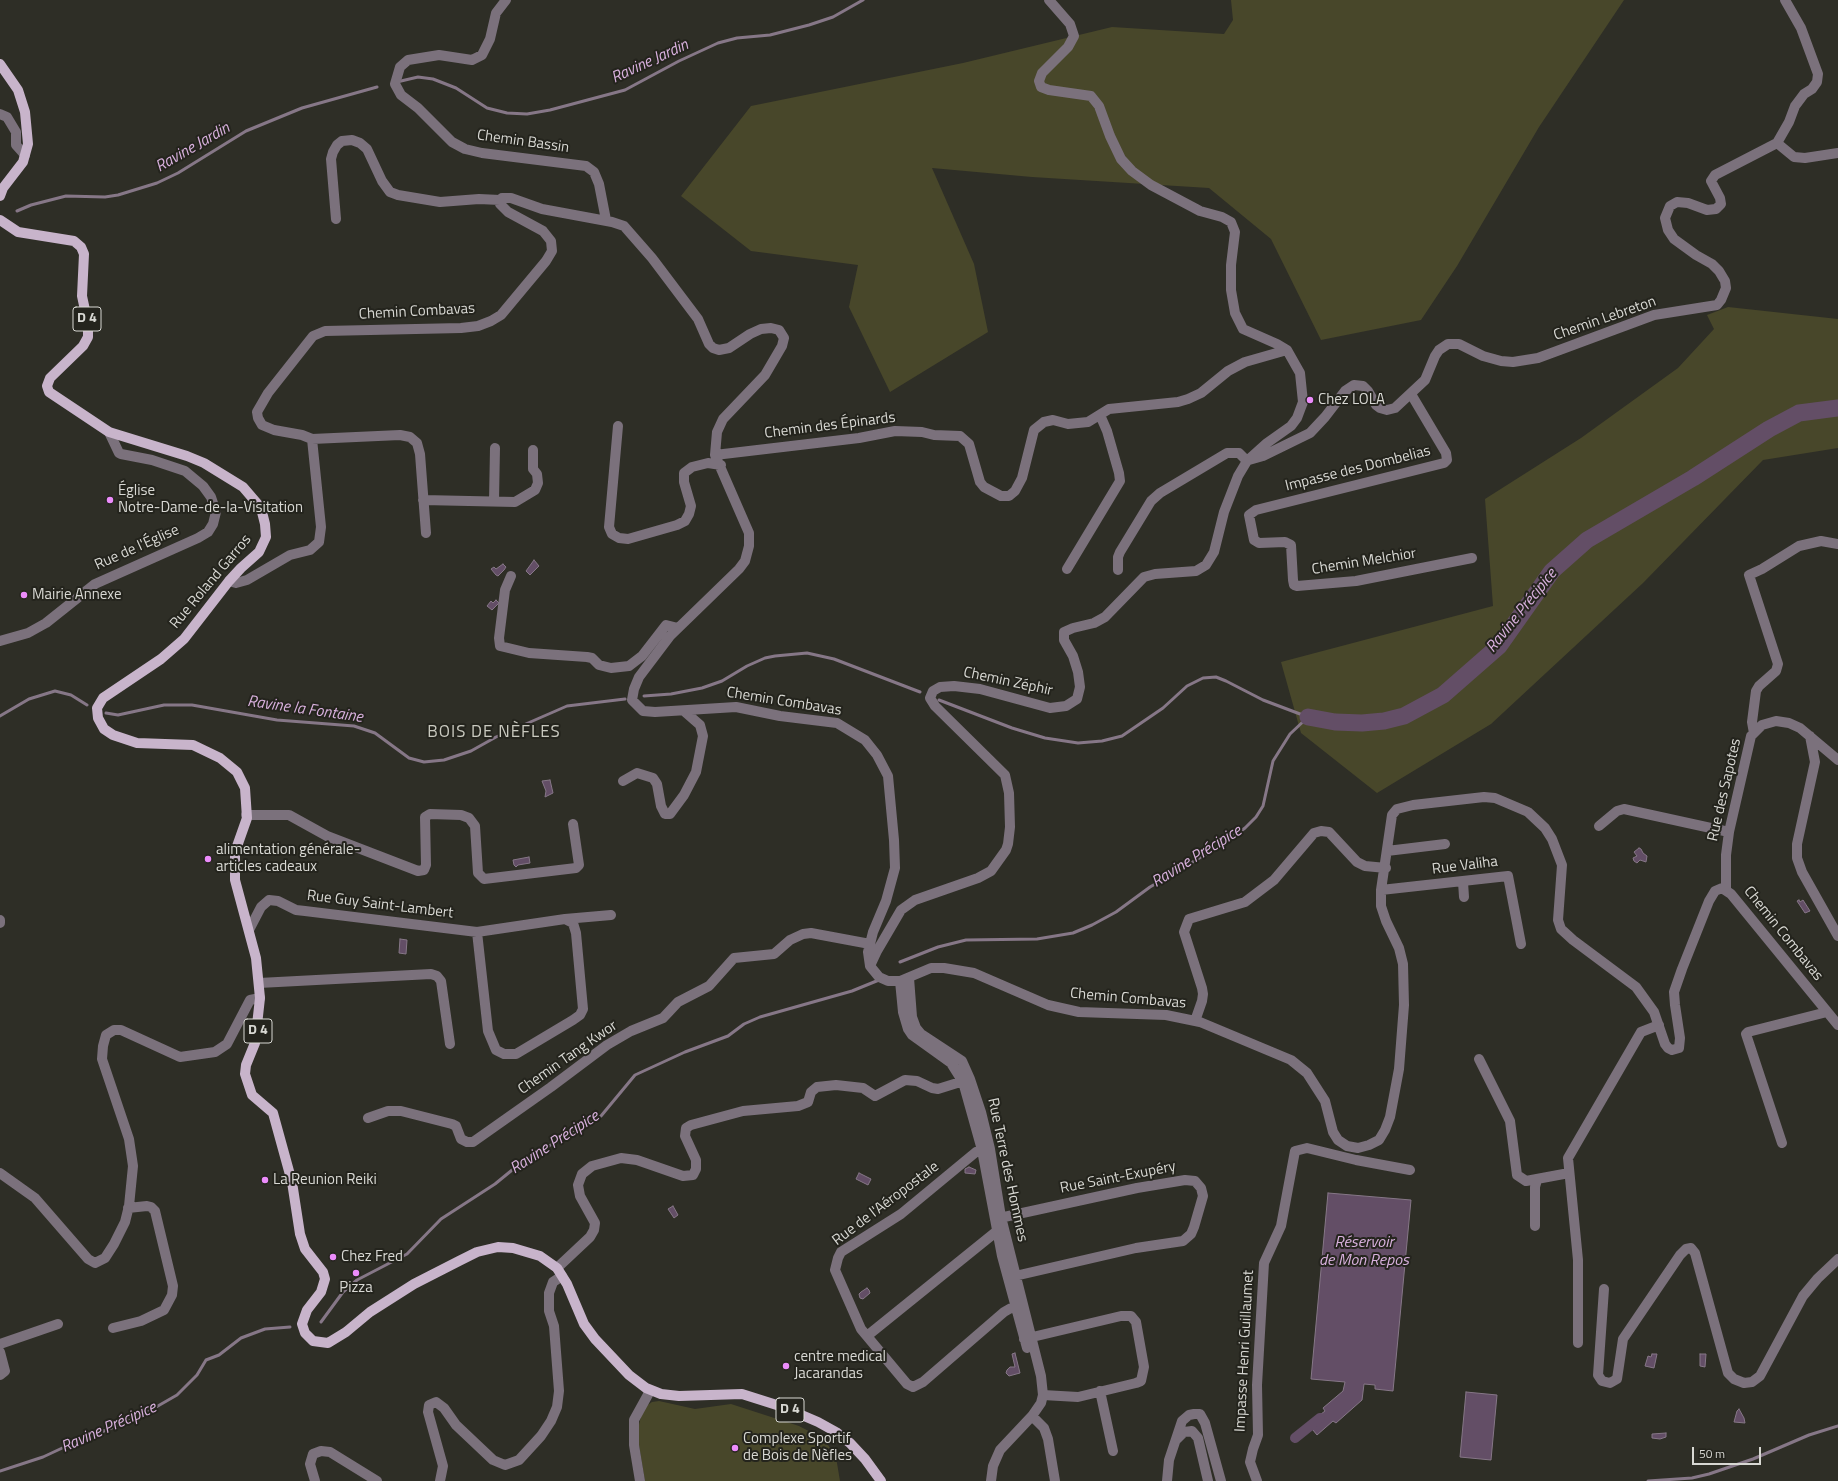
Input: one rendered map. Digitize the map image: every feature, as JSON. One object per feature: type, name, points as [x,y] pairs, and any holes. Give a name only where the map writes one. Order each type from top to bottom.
[{"type":"main road","points":[[0,64],[18,90],[25,112],[28,144],[23,162],[3,188],[0,196]]},
{"type":"main road","name":"D 4","points":[[0,220],[18,232],[74,241],[81,247],[84,254],[82,296],[88,324],[88,337],[83,346],[50,378],[47,386],[49,392],[109,432]]},
{"type":"main road","name":"Rue Roland Garros","points":[[109,432],[187,456],[204,463],[231,479],[254,498],[261,508],[265,524],[266,537],[260,552],[241,568],[229,581],[184,639],[161,659],[103,698],[97,708],[98,718],[104,728],[113,735],[137,743],[193,745],[220,758],[238,772],[245,788],[246,815],[235,852],[235,880],[256,958],[260,998],[256,1043],[246,1065],[245,1074],[252,1095],[273,1113],[292,1182],[300,1234],[305,1249],[323,1272],[325,1279],[321,1292],[307,1310],[302,1324],[305,1333],[313,1341],[328,1343],[346,1332],[370,1312],[408,1288],[477,1252],[498,1247],[513,1248],[540,1256],[560,1272]]},
{"type":"main road","name":"D 4","points":[[560,1272],[584,1324],[595,1339],[629,1375],[650,1391],[679,1396],[742,1394],[783,1407],[818,1422],[836,1432],[865,1459],[881,1481]]},
{"type":"street","name":"Chemin Bassin","points":[[506,0],[496,13],[490,39],[482,55],[472,60],[439,55],[408,60],[400,67],[395,84],[401,95],[418,108],[452,142],[465,149],[482,153],[586,166],[594,172],[599,184],[606,220]]},
{"type":"street","points":[[1049,0],[1070,24],[1074,36],[1068,47],[1042,73],[1039,81],[1041,87],[1049,90],[1091,96],[1099,106],[1110,136],[1121,159],[1132,171],[1151,185],[1200,211],[1222,217],[1231,222],[1234,232],[1231,265],[1231,290],[1238,320],[1243,329],[1287,350]]},
{"type":"street","points":[[1785,0],[1801,28],[1818,74],[1817,82],[1812,89],[1804,94],[1795,106],[1789,122],[1777,143],[1794,157],[1805,158],[1838,153]]},
{"type":"street","points":[[0,114],[8,117],[16,132],[16,145],[25,155]]},
{"type":"street","points":[[336,219],[331,159],[337,145],[342,141],[352,140],[360,143],[367,149],[382,181],[390,192],[398,195],[440,202],[479,199],[500,200],[502,198],[511,198],[542,210],[606,220],[624,226],[652,258],[698,319],[709,344],[713,348],[719,350],[729,348],[750,334],[771,328],[779,330],[784,338],[782,346],[765,375],[723,420],[717,432],[715,455]]},
{"type":"street","name":"Chemin Lebreton","points":[[1247,461],[1263,456],[1310,433],[1325,418],[1345,391],[1354,385],[1363,386],[1368,391],[1376,405],[1387,410],[1395,408],[1425,380],[1435,356],[1439,350],[1448,344],[1459,344],[1483,356],[1501,361],[1514,362],[1538,358],[1654,315],[1717,304],[1721,300],[1726,288],[1725,281],[1719,271],[1712,264],[1696,255],[1674,239],[1668,230],[1666,218],[1670,206],[1677,202],[1688,203],[1707,210],[1716,209],[1721,204],[1720,198],[1711,181],[1715,175],[1777,143]]},
{"type":"street","name":"Chemin Combavas","points":[[312,439],[302,435],[274,430],[262,425],[258,418],[257,412],[268,393],[313,336],[325,331],[462,328],[478,326],[492,321],[501,315],[546,261],[552,252],[551,241],[543,231],[508,212],[500,204],[500,200]]},
{"type":"street","name":"Chemin des Épinards","points":[[715,455],[859,438],[895,431],[960,436],[969,444],[980,482],[984,487],[1001,496],[1009,496],[1015,491],[1022,478],[1034,430],[1044,422],[1053,420],[1068,424],[1088,422],[1110,409],[1178,402],[1201,393],[1228,371],[1245,362],[1287,350]]},
{"type":"street","name":"Chemin Zéphir","points":[[870,966],[901,910],[914,900],[978,878],[991,871],[1006,850],[1010,827],[1009,793],[1005,775],[935,706],[930,698],[933,691],[940,687],[954,686],[980,689],[1050,708],[1066,706],[1077,699],[1080,687],[1078,672],[1073,656],[1064,640],[1064,632],[1072,628],[1094,623],[1105,617],[1144,577],[1155,574],[1196,570],[1206,565],[1214,552],[1224,512],[1238,476],[1247,461],[1267,443],[1291,426],[1297,418],[1303,402],[1300,373],[1287,350]]},
{"type":"street","name":"Impasse des Dombelias","points":[[1250,515],[1256,510],[1444,463],[1447,460],[1446,453],[1411,394]]},
{"type":"street","points":[[1067,569],[1120,481],[1120,473],[1107,431],[1100,415]]},
{"type":"street","points":[[618,426],[610,527],[612,534],[619,538],[628,539],[677,525],[685,521],[691,506],[684,482],[684,473],[692,467],[708,463],[721,465]]},
{"type":"street","name":"Rue de l'Église","points":[[0,641],[28,633],[46,623],[95,584],[198,538],[208,532],[213,524],[216,512],[211,498],[203,486],[185,472],[152,460],[121,454],[109,432]]},
{"type":"street","points":[[229,581],[236,583],[247,580],[290,555],[310,550],[319,542],[321,527],[312,439],[400,434],[410,437],[417,443],[420,454],[426,533]]},
{"type":"street","points":[[494,501],[495,448]]},
{"type":"street","points":[[423,500],[515,502],[535,490],[538,483],[537,474],[533,469],[534,450]]},
{"type":"street","points":[[1118,570],[1118,557],[1120,552],[1151,500],[1160,492],[1227,453],[1240,453],[1247,461]]},
{"type":"street","name":"Chemin Combavas","points":[[715,455],[721,465],[749,533],[749,546],[745,561],[739,569],[670,636],[639,677],[634,689],[632,700],[643,711],[684,711],[736,707],[780,716],[837,723],[865,740],[877,755],[888,776],[894,833],[895,868],[886,901],[873,932],[868,952],[870,966]]},
{"type":"street","name":"Chemin Melchior","points":[[1250,515],[1254,540],[1259,543],[1285,542],[1291,545],[1293,580],[1294,585],[1297,586],[1356,581],[1472,558]]},
{"type":"street","points":[[1754,733],[1752,722],[1756,691],[1759,686],[1776,671],[1778,664],[1749,575],[1762,570],[1799,546],[1821,541],[1838,544]]},
{"type":"street","points":[[511,576],[505,590],[499,638],[500,646],[529,653],[587,657],[592,658],[600,665],[612,668],[629,666],[642,656],[666,625],[678,628]]},
{"type":"street","points":[[623,781],[637,773],[653,778],[657,784],[661,806],[665,814],[670,814],[684,795],[696,772],[703,736],[700,726],[684,711]]},
{"type":"street","name":"Rue des Sapotes","points":[[1726,890],[1726,855],[1729,832],[1751,736],[1762,725],[1776,722],[1789,723],[1800,728],[1838,760]]},
{"type":"street","points":[[1810,736],[1815,762],[1797,844],[1797,858],[1802,872],[1838,936]]},
{"type":"street","name":"Chemin Combavas","points":[[904,979],[931,968],[951,969],[974,973],[1048,1005],[1079,1012],[1166,1015],[1196,1021],[1291,1060],[1307,1073],[1325,1101],[1333,1132],[1338,1140],[1347,1146],[1358,1148],[1369,1145],[1380,1140],[1390,1117],[1398,1076],[1404,1005],[1403,964],[1399,948],[1386,921],[1381,906],[1381,890],[1386,868],[1392,815],[1397,809],[1413,805],[1484,797],[1495,798],[1528,812],[1537,818],[1552,839],[1562,865],[1558,920],[1561,929],[1573,940],[1636,987],[1654,1012],[1668,1048],[1672,1050],[1679,1048],[1680,1038],[1674,992],[1709,901],[1715,892],[1722,888],[1731,894],[1838,1025]]},
{"type":"street","points":[[1599,826],[1617,811],[1624,809],[1729,832]]},
{"type":"street","points":[[246,815],[289,815],[327,836],[418,871],[424,870],[426,865],[425,817],[430,814],[461,815],[469,818],[475,826],[478,873],[484,879],[576,868],[579,865],[573,824]]},
{"type":"street","points":[[1196,1021],[1203,994],[1184,932],[1190,918],[1245,902],[1274,880],[1314,833],[1321,831],[1328,832],[1357,862],[1365,866],[1386,868]]},
{"type":"street","points":[[1387,851],[1445,844]]},
{"type":"street","name":"Rue Valiha","points":[[1381,890],[1508,876],[1521,944]]},
{"type":"street","points":[[1463,882],[1464,897]]},
{"type":"street","name":"Rue Guy Saint-Lambert","points":[[249,930],[261,907],[269,900],[278,901],[296,910],[477,932],[565,919],[611,915]]},
{"type":"street","points":[[477,932],[488,1031],[496,1050],[504,1054],[516,1054],[573,1020],[583,1009],[576,933],[573,923],[565,919]]},
{"type":"street","name":"Chemin Tang Kwor","points":[[368,1118],[388,1111],[401,1111],[452,1124],[456,1126],[461,1138],[467,1142],[473,1142],[607,1045],[631,1031],[663,1018],[678,1002],[709,986],[734,958],[774,954],[790,940],[802,934],[811,933],[870,944]]},
{"type":"street","points":[[870,966],[879,977],[888,981],[904,979]]},
{"type":"street","points":[[259,983],[431,974],[437,976],[442,981],[450,1044]]},
{"type":"street","name":"Rue Terre des Hommes","points":[[904,979],[912,1017],[916,1028],[921,1034],[962,1061],[967,1081],[981,1112],[998,1218],[1015,1276],[1027,1338],[1043,1393]]},
{"type":"street","points":[[0,1172],[34,1198],[88,1259],[95,1264],[105,1258],[125,1222],[133,1166],[132,1150],[102,1059],[103,1046],[106,1036],[114,1030],[121,1030],[180,1056],[215,1052],[227,1044],[250,1000],[260,998]]},
{"type":"street","points":[[1782,1143],[1746,1034],[1748,1032],[1826,1012]]},
{"type":"street","points":[[1578,1343],[1578,1260],[1568,1158],[1641,1032],[1659,1025]]},
{"type":"street","points":[[1479,1059],[1510,1121],[1517,1175],[1526,1181],[1569,1173]]},
{"type":"street","points":[[440,1481],[443,1466],[428,1412],[429,1405],[436,1402],[493,1460],[505,1465],[519,1460],[541,1436],[551,1421],[557,1407],[559,1391],[554,1326],[549,1310],[549,1293],[553,1282],[560,1272],[590,1237],[594,1230],[595,1223],[580,1196],[578,1185],[582,1174],[592,1166],[621,1158],[637,1160],[683,1176],[693,1175],[696,1169],[696,1160],[685,1136],[686,1128],[691,1125],[743,1111],[798,1106],[808,1102],[811,1092],[817,1087],[836,1086],[863,1088],[875,1096],[905,1080],[917,1081],[932,1088],[938,1089],[967,1081]]},
{"type":"street","name":"Impasse Henri Guillaumet","points":[[1257,1481],[1250,1462],[1252,1449],[1258,1435],[1257,1385],[1264,1263],[1281,1226],[1295,1151],[1307,1148],[1356,1160],[1410,1170]]},
{"type":"street","name":"Rue de l'Aéropostale","points":[[986,1149],[976,1152],[901,1214],[847,1248],[838,1258],[835,1270],[836,1276],[861,1330],[907,1384],[913,1386],[923,1382],[1004,1312],[1011,1308],[1015,1309]]},
{"type":"street","name":"Rue Saint-Exupéry","points":[[998,1218],[1137,1188],[1184,1180],[1194,1181],[1201,1188],[1203,1196],[1194,1226],[1191,1234],[1183,1241],[1136,1248],[1015,1276]]},
{"type":"street","points":[[1535,1226],[1535,1187],[1537,1180]]},
{"type":"street","points":[[113,1328],[141,1321],[164,1310],[172,1295],[173,1286],[155,1211],[151,1207],[147,1206],[128,1208]]},
{"type":"street","name":"Rue Terre des Hommes","points":[[998,1218],[997,1231],[1015,1309],[1027,1338]]},
{"type":"street","points":[[867,1336],[997,1231]]},
{"type":"street","points":[[1604,1289],[1598,1375],[1602,1381],[1610,1383],[1617,1379],[1623,1339],[1680,1255],[1686,1248],[1691,1248],[1695,1253],[1728,1373],[1734,1379],[1744,1383],[1752,1382],[1760,1376],[1804,1296],[1818,1278],[1838,1259]]},
{"type":"street","points":[[991,1481],[993,1466],[1000,1450],[1032,1416],[1041,1403],[1043,1393],[1078,1397],[1141,1381],[1144,1368],[1136,1322],[1131,1316],[1121,1316],[1027,1338]]},
{"type":"street","points":[[0,1344],[58,1324]]},
{"type":"street","points":[[0,1352],[5,1370],[0,1375]]},
{"type":"street","points":[[640,1481],[634,1445],[634,1420],[650,1391]]},
{"type":"street","points":[[1100,1392],[1113,1451]]},
{"type":"street","points":[[1167,1481],[1169,1460],[1182,1421],[1189,1415],[1200,1414],[1205,1423],[1220,1481]]},
{"type":"street","points":[[1032,1416],[1044,1428],[1048,1439],[1055,1481]]},
{"type":"street","points":[[1176,1441],[1184,1432],[1192,1431],[1198,1438],[1208,1481]]},
{"type":"street","points":[[315,1481],[310,1464],[313,1454],[321,1451],[330,1452],[377,1481]]},
{"type":"shaded area","points":[[1231,0],[1624,0],[1539,127],[1457,266],[1421,320],[1321,340],[1271,239],[1209,188],[1032,177],[932,168],[974,264],[988,332],[890,392],[849,307],[858,265],[751,251],[681,196],[751,106],[963,63],[1112,27],[1224,34],[1233,20]]},
{"type":"shaded area","points":[[1728,307],[1838,319],[1838,448],[1763,460],[1643,583],[1491,724],[1377,793],[1301,733],[1281,662],[1493,606],[1485,499],[1581,438],[1678,368],[1714,329],[1707,315]]},
{"type":"shaded area","name":"Complexe Sportif de Bois de Nèfles","points":[[659,1401],[695,1409],[731,1404],[799,1426],[824,1439],[836,1457],[840,1481],[645,1481],[637,1433],[642,1412],[646,1406],[652,1402]]},
{"type":"water","points":[[534,560],[539,566],[530,575],[526,571]]},
{"type":"water","points":[[503,564],[506,567],[498,576],[496,575],[491,569],[494,567],[496,569]]},
{"type":"water","points":[[496,600],[499,603],[492,610],[487,606],[491,601],[493,603]]},
{"type":"water","points":[[550,780],[553,793],[545,797],[546,791],[542,781]]},
{"type":"water","points":[[1639,848],[1647,856],[1646,862],[1640,860],[1637,863],[1634,861],[1633,858],[1637,856],[1634,852]]},
{"type":"water","points":[[529,857],[530,863],[518,865],[516,867],[514,865],[513,860]]},
{"type":"water","points":[[1799,900],[1800,902],[1803,900],[1810,911],[1805,913],[1797,901]]},
{"type":"water","points":[[400,939],[407,940],[406,954],[399,953]]},
{"type":"water","points":[[969,1167],[976,1170],[975,1174],[965,1173],[965,1169]]},
{"type":"water","points":[[859,1173],[871,1179],[868,1185],[856,1179]]},
{"type":"water","name":"Réservoir de Mon Repos","points":[[1328,1193],[1411,1200],[1393,1391],[1375,1389],[1375,1385],[1364,1384],[1362,1400],[1336,1423],[1333,1421],[1317,1435],[1308,1424],[1325,1411],[1323,1408],[1343,1391],[1345,1382],[1311,1379]]},
{"type":"water","points":[[673,1206],[678,1215],[674,1218],[668,1209]]},
{"type":"water","points":[[867,1288],[870,1293],[863,1299],[860,1298],[859,1294]]},
{"type":"water","points":[[1015,1353],[1020,1373],[1009,1376],[1006,1373],[1010,1367],[1015,1367],[1012,1354]]},
{"type":"water","points":[[1652,1354],[1657,1354],[1654,1368],[1645,1366],[1648,1356],[1651,1357]]},
{"type":"water","points":[[1700,1354],[1706,1354],[1705,1367],[1700,1366]]},
{"type":"water","points":[[1466,1392],[1497,1395],[1491,1460],[1460,1457]]},
{"type":"water","points":[[1739,1409],[1744,1418],[1745,1423],[1734,1422]]},
{"type":"water","points":[[1666,1433],[1666,1437],[1660,1439],[1652,1438],[1652,1434]]},
{"type":"waterway","name":"Ravine Jardin","points":[[401,81],[418,77],[433,79],[456,88],[487,108],[507,113],[527,114],[550,110],[625,90],[679,61],[718,43],[737,38],[770,35],[809,25],[833,17],[863,0]]},
{"type":"waterway","name":"Ravine Jardin","points":[[17,211],[31,205],[66,196],[105,197],[118,195],[157,183],[178,173],[246,131],[302,108],[377,87]]},
{"type":"waterway","name":"Ravine Précipice","points":[[1308,717],[1335,722],[1362,723],[1384,721],[1404,716],[1443,695],[1499,646],[1552,571],[1587,540],[1693,478],[1769,429],[1799,413],[1838,408]]},
{"type":"waterway","name":"Ravine la Fontaine","points":[[644,696],[671,694],[702,688],[722,681],[747,666],[765,658],[807,653],[834,659],[920,692]]},
{"type":"waterway","name":"Ravine Précipice","points":[[900,962],[938,947],[966,940],[1037,939],[1073,933],[1116,912],[1150,887],[1225,843],[1245,828],[1256,817],[1263,806],[1273,761],[1290,734],[1308,717],[1263,700],[1216,677],[1203,678],[1187,686],[1163,708],[1122,736],[1102,741],[1078,743],[1045,738],[1012,728],[939,700]]},
{"type":"waterway","name":"Ravine la Fontaine","points":[[0,716],[29,699],[55,691],[71,695],[87,705]]},
{"type":"waterway","name":"Ravine la Fontaine","points":[[106,713],[118,715],[164,705],[192,705],[277,720],[354,726],[375,733],[409,758],[424,762],[444,760],[471,751],[496,737],[567,706],[625,699]]},
{"type":"waterway","name":"Ravine Précipice","points":[[321,1322],[343,1292],[357,1280],[407,1254],[441,1219],[495,1184],[528,1157],[575,1132],[601,1116],[635,1075],[685,1052],[728,1036],[744,1024],[760,1017],[852,991],[879,980]]},
{"type":"waterway","name":"Ravine Précipice","points":[[0,1471],[43,1457],[73,1443],[137,1418],[177,1395],[197,1375],[206,1360],[219,1355],[241,1338],[265,1329],[290,1327]]},
{"type":"waterway","points":[[1295,1438],[1320,1418]]},
{"type":"waterway","points":[[1648,1481],[1692,1478],[1709,1474],[1753,1459],[1809,1435],[1838,1426]]},
{"type":"place","name":"Chez LOLA","points":[[1310,400]]},
{"type":"place","name":"Église Notre-Dame-de-la-Visitation","points":[[110,500]]},
{"type":"place","name":"Mairie Annexe","points":[[24,595]]},
{"type":"place","name":"alimentation générale- articles cadeaux","points":[[208,859]]},
{"type":"place","name":"La Reunion Reiki","points":[[265,1180]]},
{"type":"place","name":"Chez Fred","points":[[333,1257]]},
{"type":"place","name":"Pizza","points":[[356,1273]]},
{"type":"place","name":"centre medical Jacarandas","points":[[786,1366]]},
{"type":"place","name":"Complexe Sportif de Bois de Nèfles","points":[[735,1448]]},
{"type":"district","name":"BOIS DE NÈFLES","points":[[494,733]]}]
